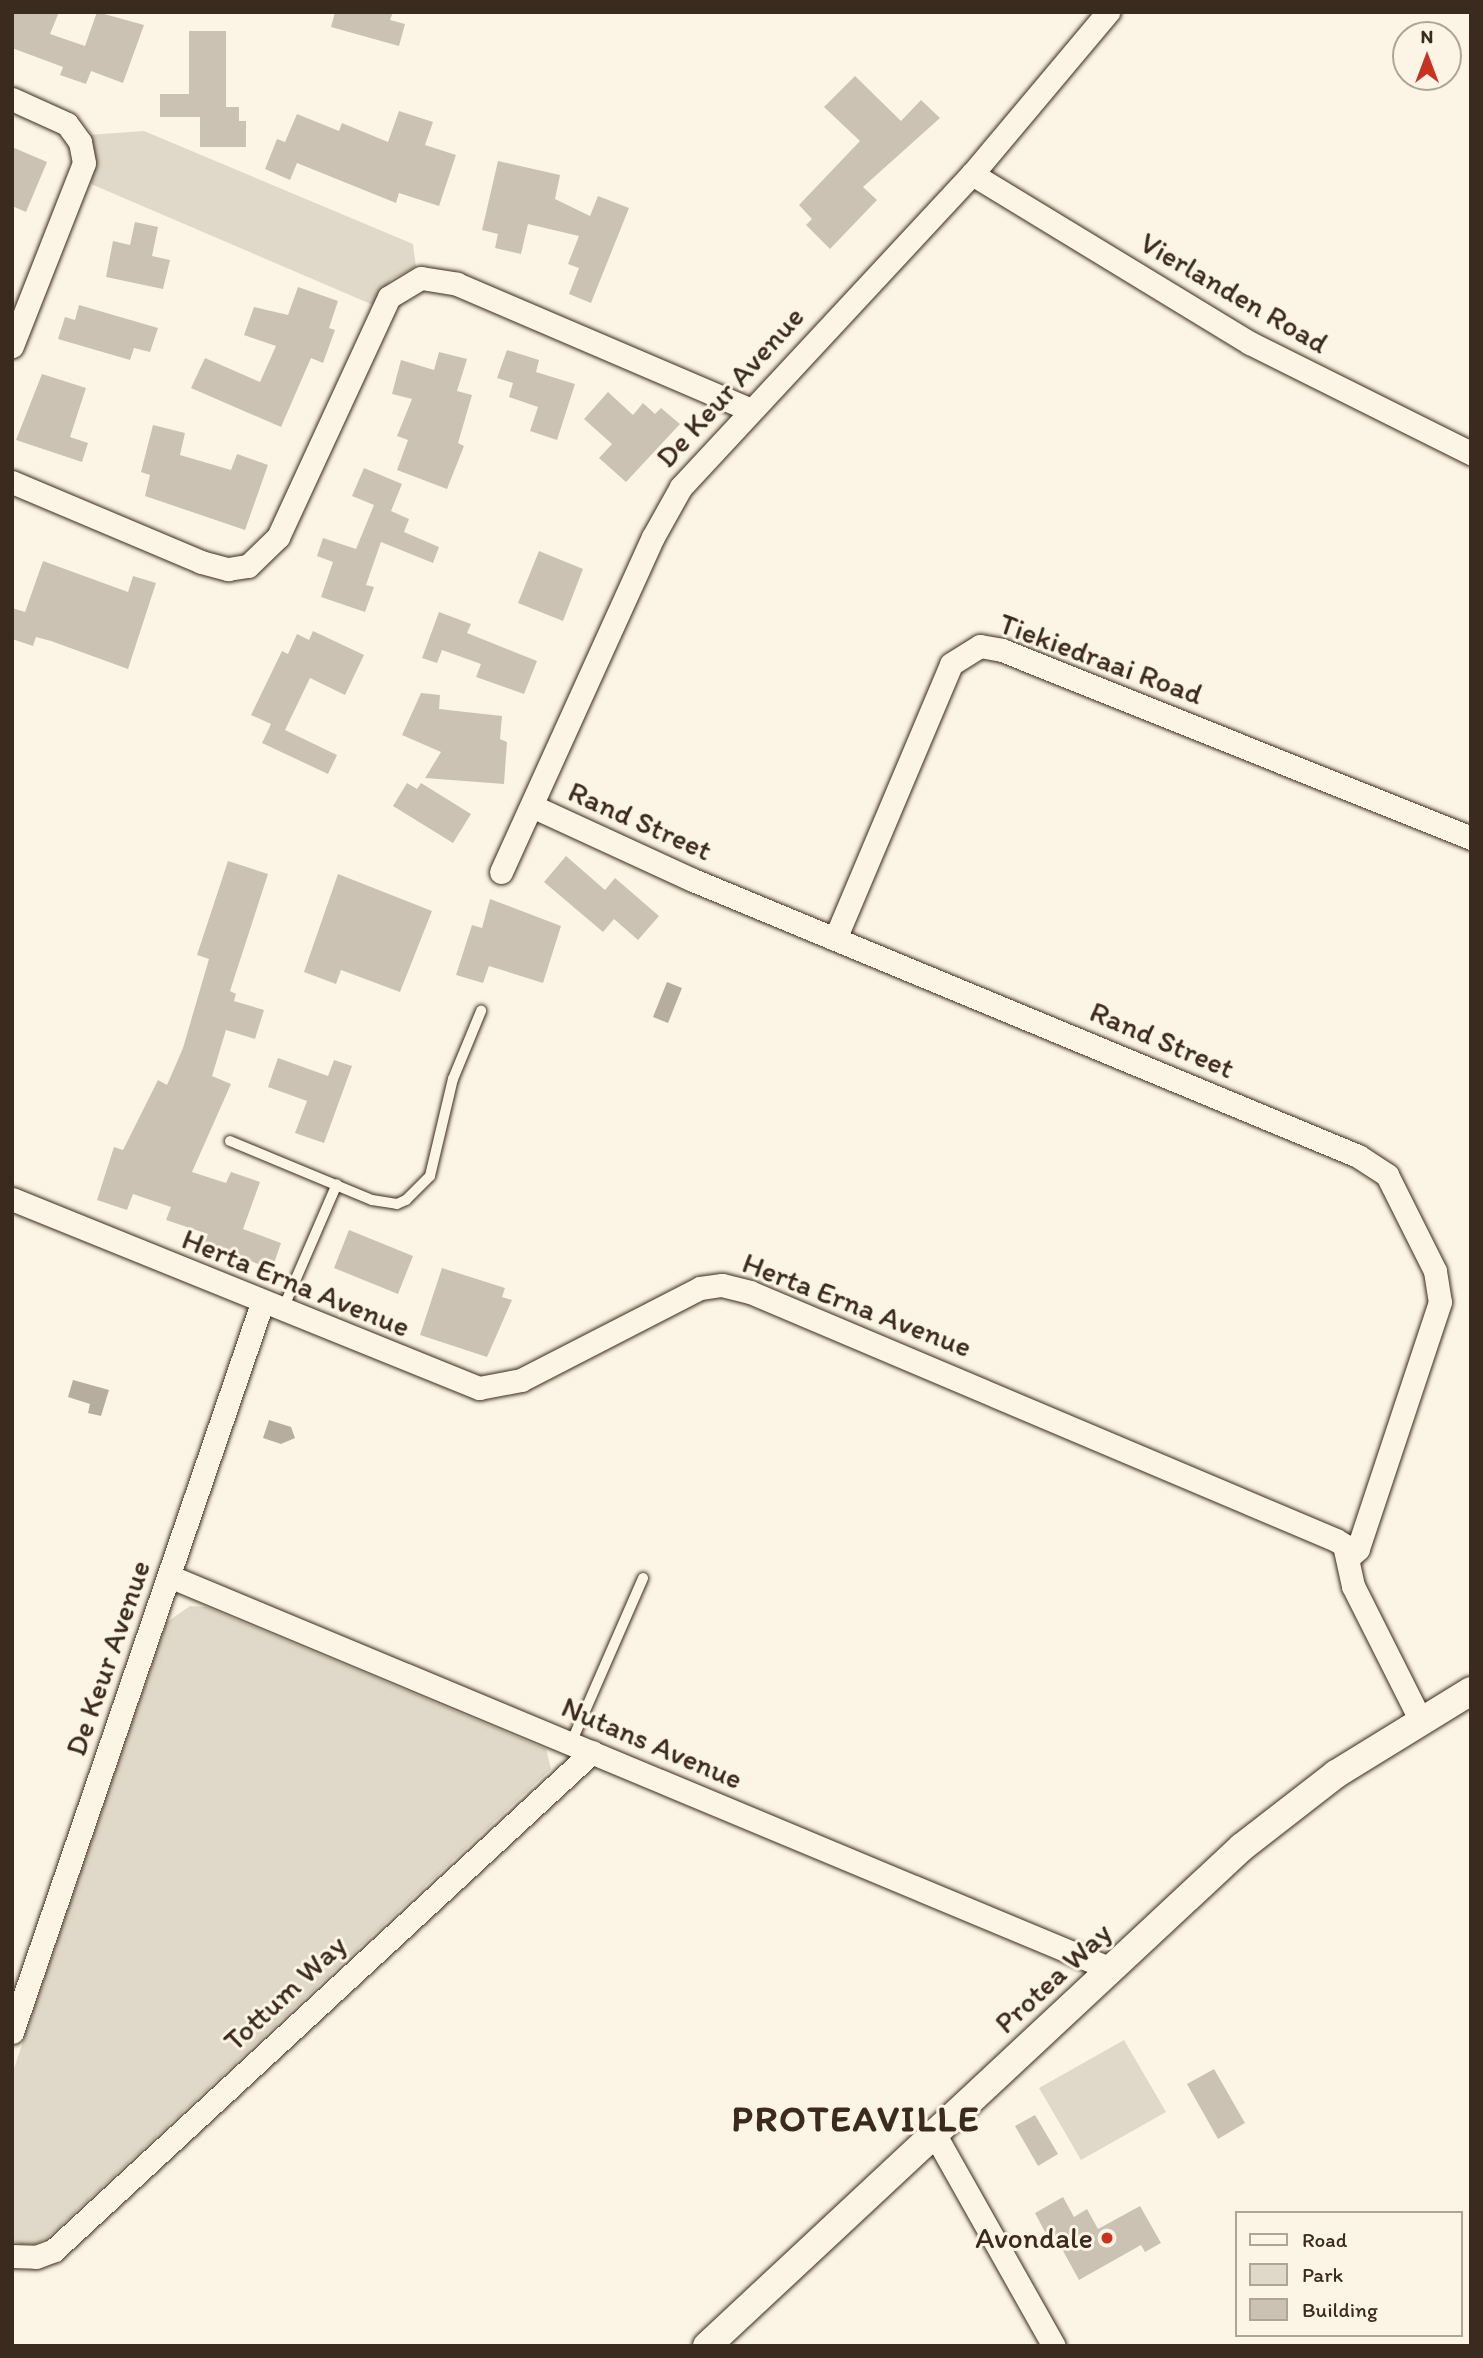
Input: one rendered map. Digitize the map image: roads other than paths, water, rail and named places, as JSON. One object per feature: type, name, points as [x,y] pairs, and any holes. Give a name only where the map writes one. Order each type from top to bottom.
[{"type":"street","name":"De Keur Avenue","points":[[500,872],[667,508],[748,409],[972,174],[1108,12]]},
{"type":"street","points":[[12,99],[67,124],[80,142],[84,163],[12,346]]},
{"type":"street","name":"Vierlanden Road","points":[[972,174],[1250,343],[1471,453]]},
{"type":"street","points":[[12,482],[201,562],[228,569],[248,566],[278,537],[388,297],[421,278],[457,284],[748,409]]},
{"type":"street","name":"Tiekiedraai Road","points":[[835,939],[951,664],[980,646],[1002,650],[1471,838]]},
{"type":"street","name":"Rand Street","points":[[532,806],[835,939],[1358,1156],[1387,1175],[1435,1271],[1440,1302],[1358,1549],[1349,1557]]},
{"type":"street","name":"Herta Erna Avenue","points":[[12,1199],[453,1382],[492,1388],[522,1380],[691,1292],[736,1287],[1303,1522],[1344,1545],[1349,1557]]},
{"type":"street","name":"De Keur Avenue","points":[[12,2032],[169,1576],[272,1307]]},
{"type":"street","points":[[1349,1557],[1353,1586],[1420,1721]]},
{"type":"street","name":"Nutans Avenue","points":[[169,1576],[1111,1969]]},
{"type":"street","name":"Protea Way","points":[[707,2346],[1277,1818],[1420,1721],[1471,1691]]},
{"type":"street","name":"Tottum Way","points":[[12,2256],[36,2257],[54,2250],[581,1747]]},
{"type":"street","points":[[935,2134],[1054,2346]]},
{"type":"lane","points":[[230,1141],[337,1184],[397,1204],[423,1187],[436,1159],[453,1079],[481,1011]]},
{"type":"lane","points":[[272,1307],[337,1184]]},
{"type":"lane","points":[[581,1747],[643,1578]]},
{"type":"place","name":"Avondale","points":[[1107,2238]]},
{"type":"district","name":"PROTEAVILLE","points":[[856,2118]]}]
